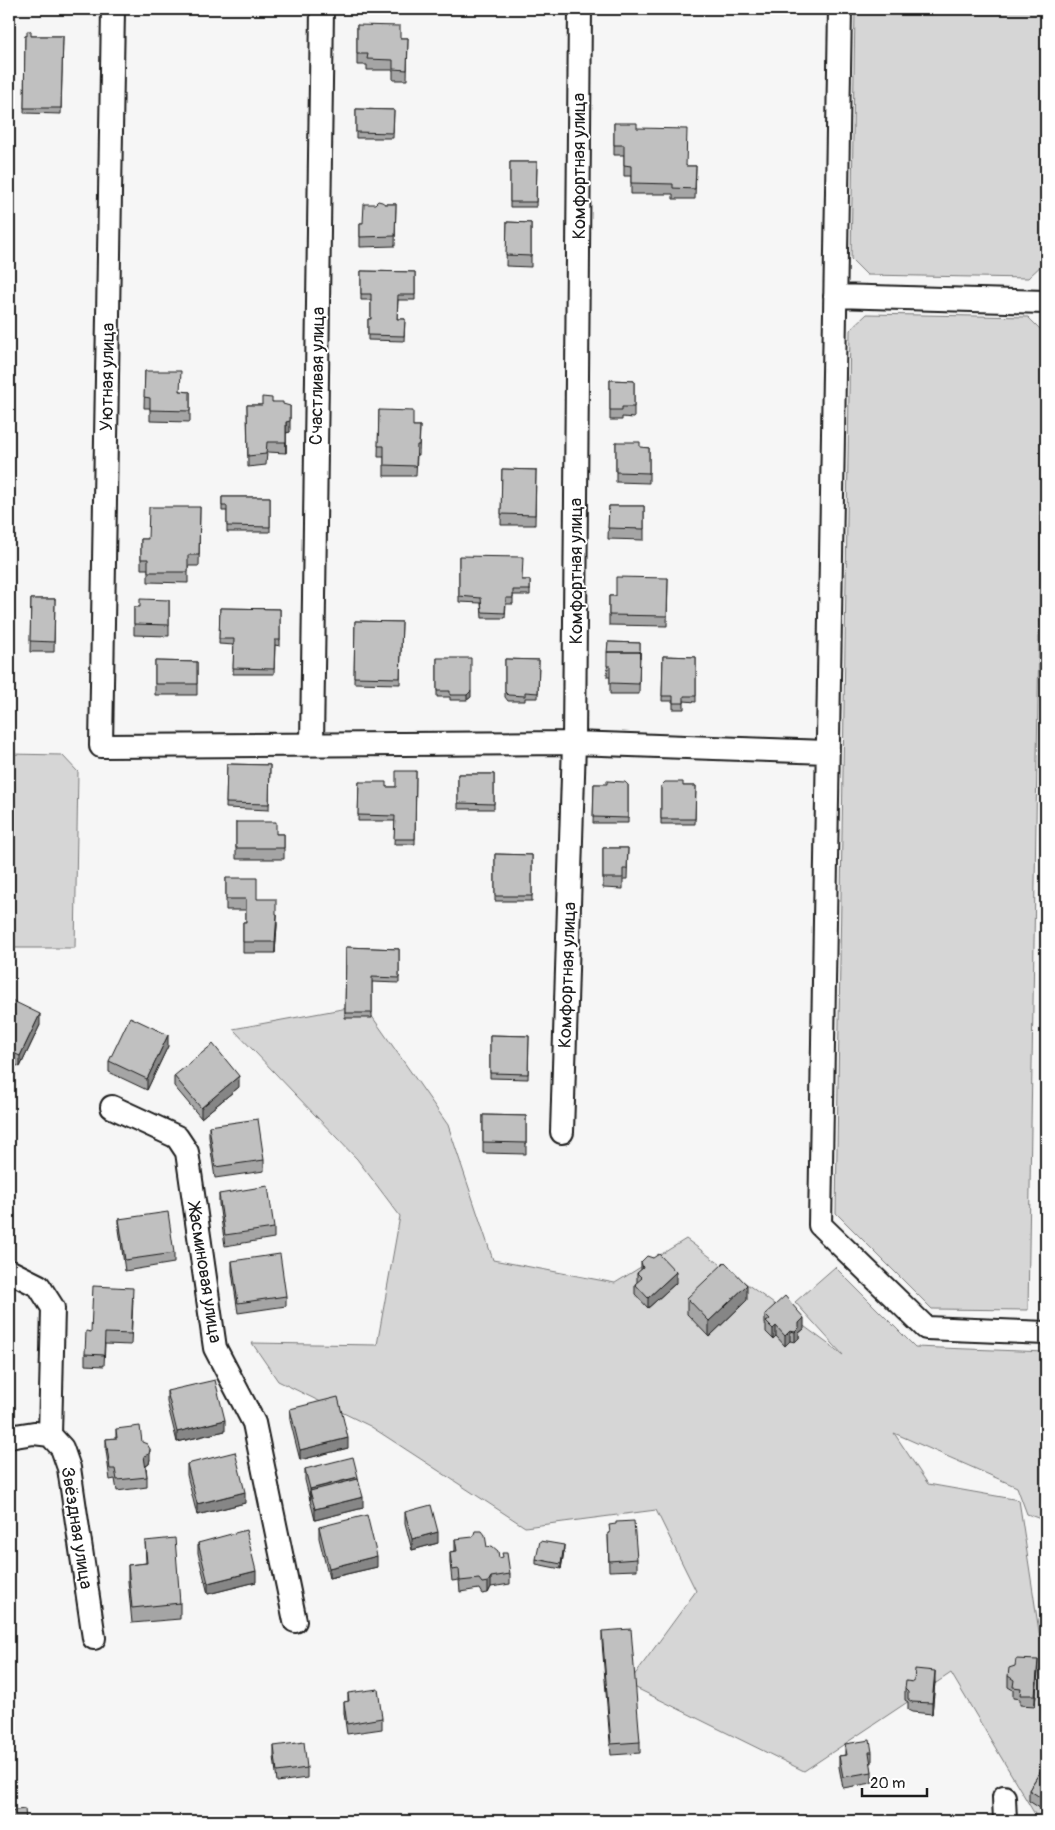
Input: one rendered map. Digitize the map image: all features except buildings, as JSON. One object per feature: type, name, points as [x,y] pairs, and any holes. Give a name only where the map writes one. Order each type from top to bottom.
[{"type":"street","name":"Уютная улица","points":[[113,9],[101,746],[312,744]]},
{"type":"street","name":"Счастливая улица","points":[[312,744],[322,9]]},
{"type":"street","name":"Комфортная улица","points":[[562,1132],[574,742],[580,9]]},
{"type":"street","points":[[840,9],[826,752],[820,1224],[926,1328],[1046,1332]]},
{"type":"street","points":[[835,296],[1046,302]]},
{"type":"street","points":[[312,744],[574,742],[826,752]]},
{"type":"street","name":"Жасминовая улица","points":[[112,1107],[177,1137],[186,1152],[215,1348],[254,1423],[295,1621]]},
{"type":"street","points":[[9,1272],[39,1286],[53,1308],[50,1435],[34,1433],[9,1437]]},
{"type":"street","name":"Звёздная улица","points":[[50,1435],[62,1448],[69,1468],[94,1638]]},
{"type":"street","points":[[1004,1797],[1005,1821]]},
{"type":"shaded area","points":[[855,9],[1046,9],[1045,262],[1028,278],[867,275],[851,259]]},
{"type":"shaded area","points":[[867,314],[1028,317],[1044,333],[1028,1310],[932,1309],[836,1213],[850,330]]},
{"type":"shaded area","points":[[9,754],[62,755],[78,772],[75,948],[9,948]]},
{"type":"shaded area","points":[[364,1005],[448,1125],[493,1260],[615,1283],[686,1239],[843,1355],[795,1302],[835,1267],[915,1347],[1046,1352],[1046,1521],[1027,1514],[1017,1487],[894,1433],[928,1484],[1019,1500],[1040,1638],[1046,1635],[1046,1821],[1039,1821],[951,1673],[804,1771],[628,1684],[696,1591],[656,1510],[525,1527],[370,1426],[278,1381],[252,1343],[377,1345],[400,1216],[357,1159],[233,1029]]}]
